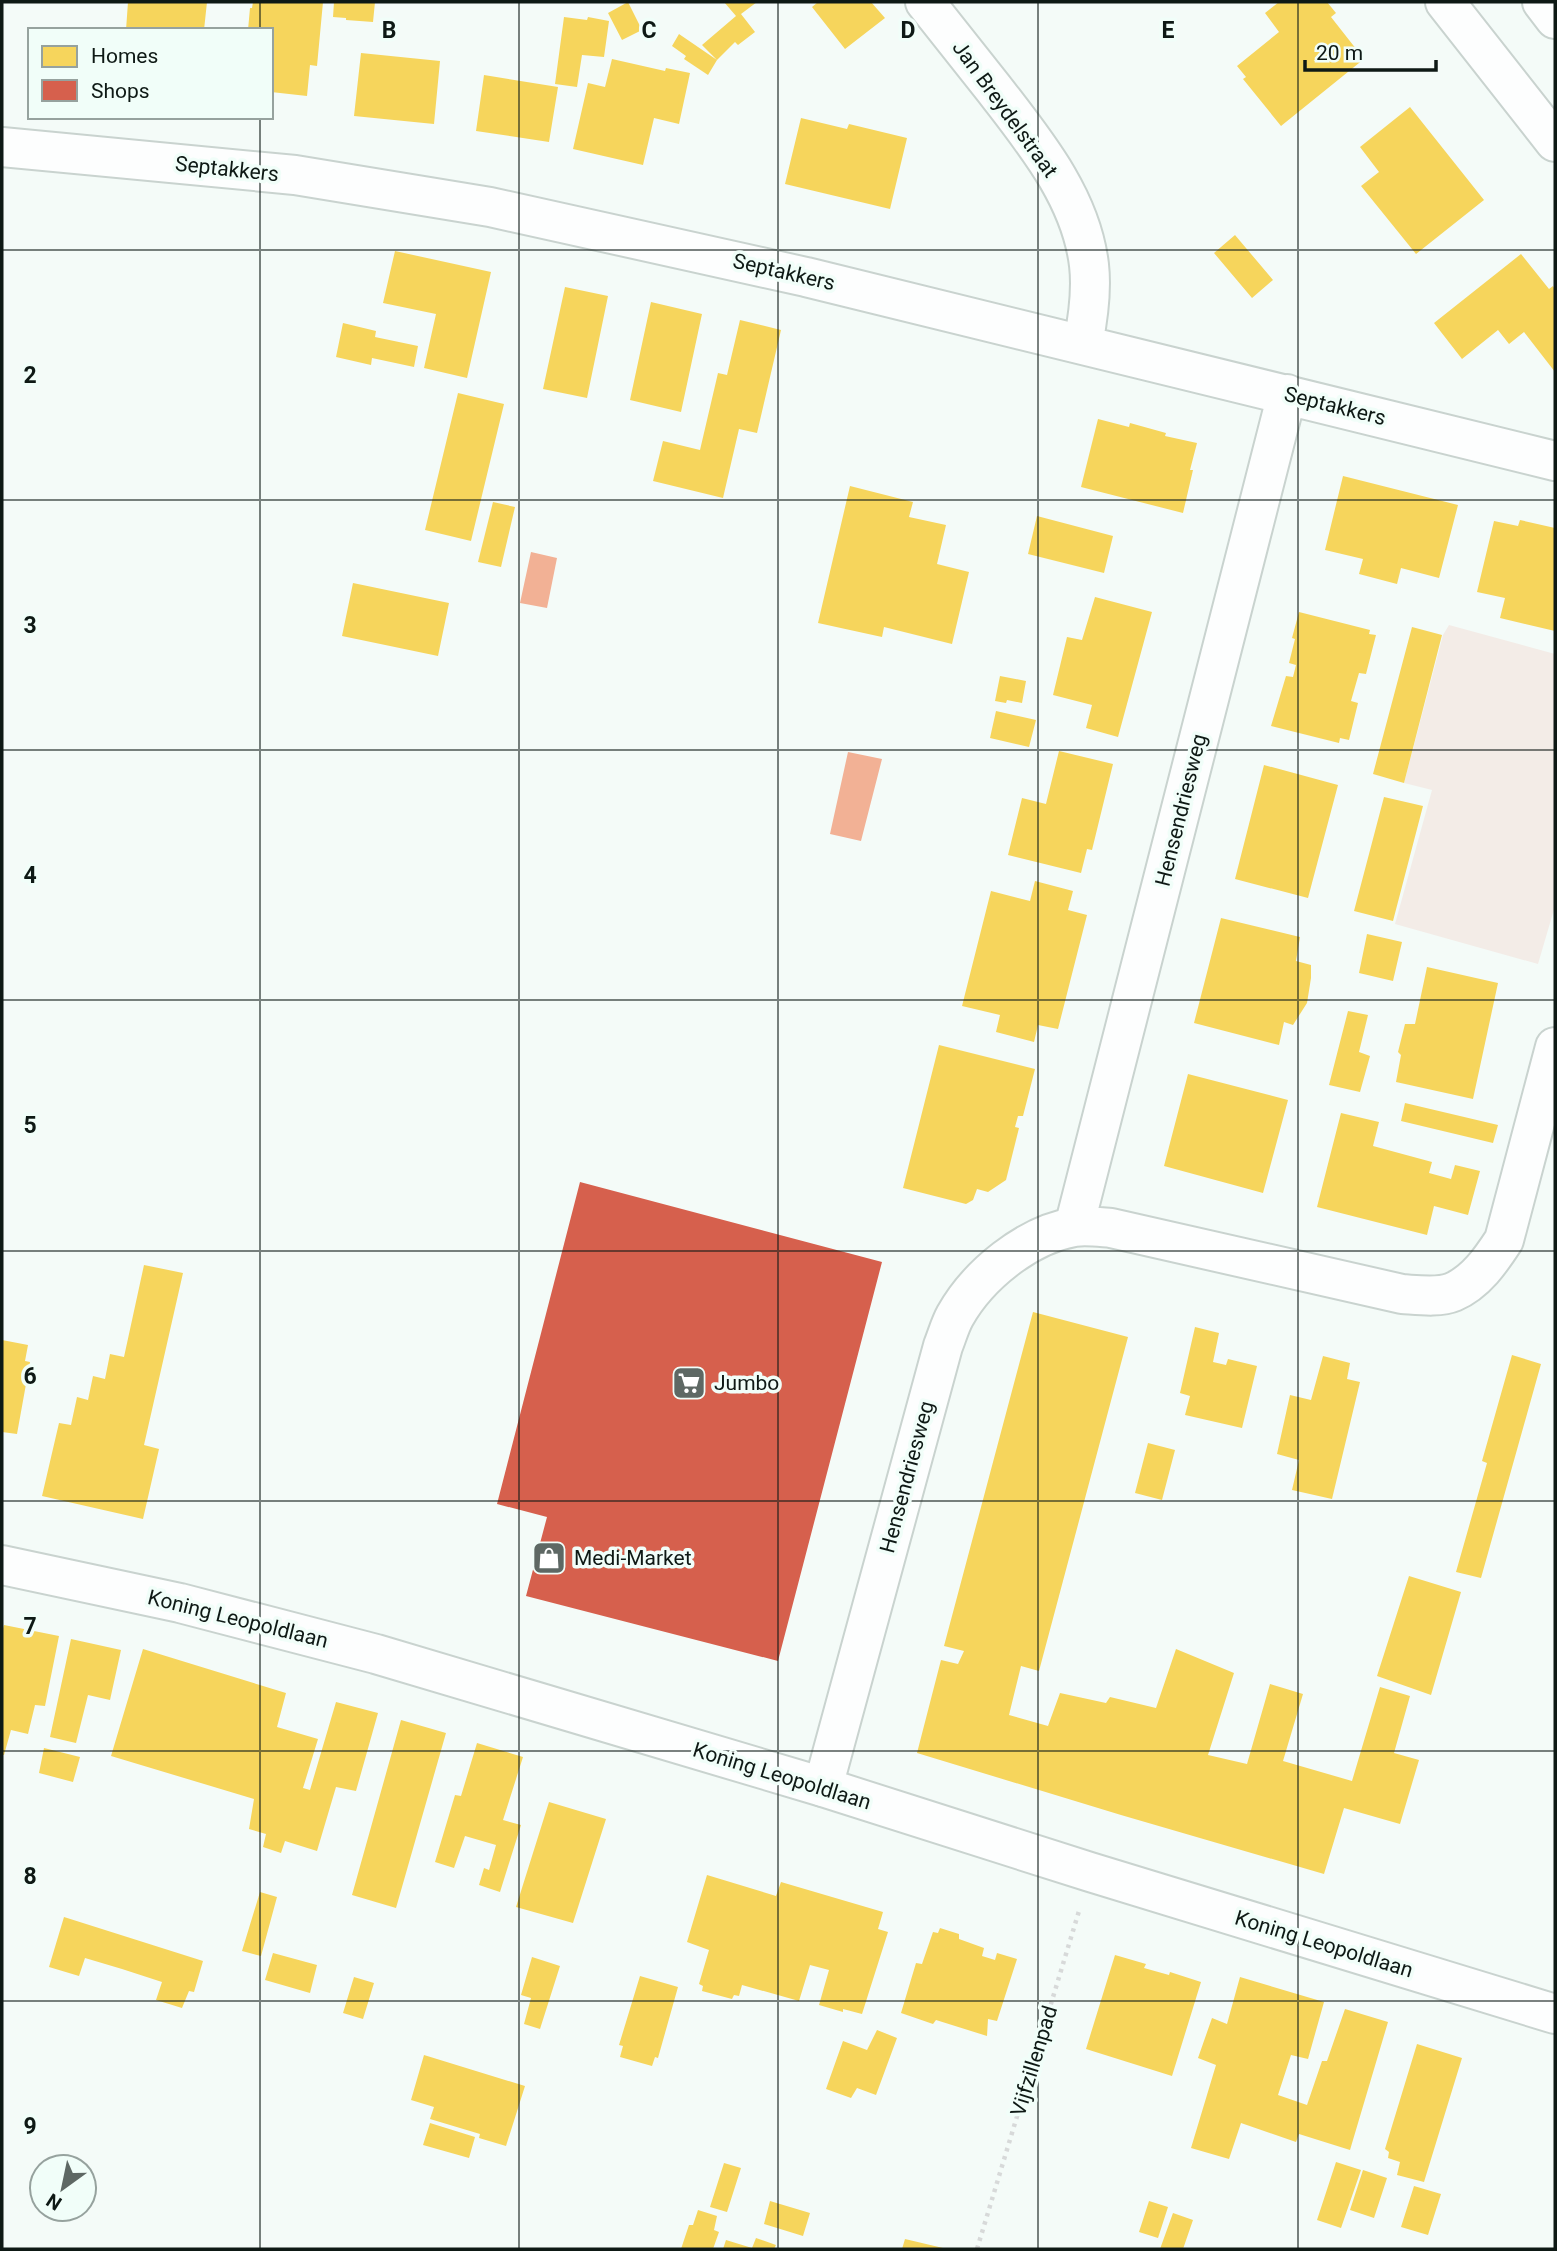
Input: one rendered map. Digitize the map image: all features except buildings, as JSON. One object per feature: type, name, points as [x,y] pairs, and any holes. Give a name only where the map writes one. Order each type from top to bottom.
[{"type":"street","name":"Jan Breydelstraat","points":[[925,2],[1036,143],[1070,201],[1089,264],[1088,314],[1083,344]]},
{"type":"street","points":[[1445,2],[1555,142]]},
{"type":"street","points":[[1542,2],[1555,19]]},
{"type":"street","name":"Septakkers","points":[[2,147],[295,175],[490,207],[806,277],[1555,461]]},
{"type":"street","name":"Hensendriesweg","points":[[1074,1227],[1287,394]]},
{"type":"street","name":"Hensendriesweg","points":[[823,1787],[943,1346],[954,1317],[972,1290],[995,1268],[1023,1248],[1048,1235],[1074,1227],[1111,1228],[1402,1294],[1452,1293],[1489,1264],[1504,1240],[1555,1047]]},
{"type":"street","name":"Koning Leopoldlaan","points":[[2,1565],[180,1603],[376,1654],[823,1787],[1090,1872],[1555,2014]]},
{"type":"path","name":"Vijfzillenpad","points":[[977,2249],[1090,1872]]},
{"type":"shaded area","points":[[531,552],[557,558],[547,608],[520,603]]},
{"type":"shaded area","points":[[1449,625],[1555,654],[1555,906],[1538,964],[1395,924],[1432,790],[1404,783],[1443,635]]},
{"type":"shaded area","points":[[848,752],[882,759],[861,841],[830,834]]},
{"type":"place","name":"Jumbo","points":[[689,1383]]},
{"type":"place","name":"Medi-Market","points":[[549,1558]]}]
